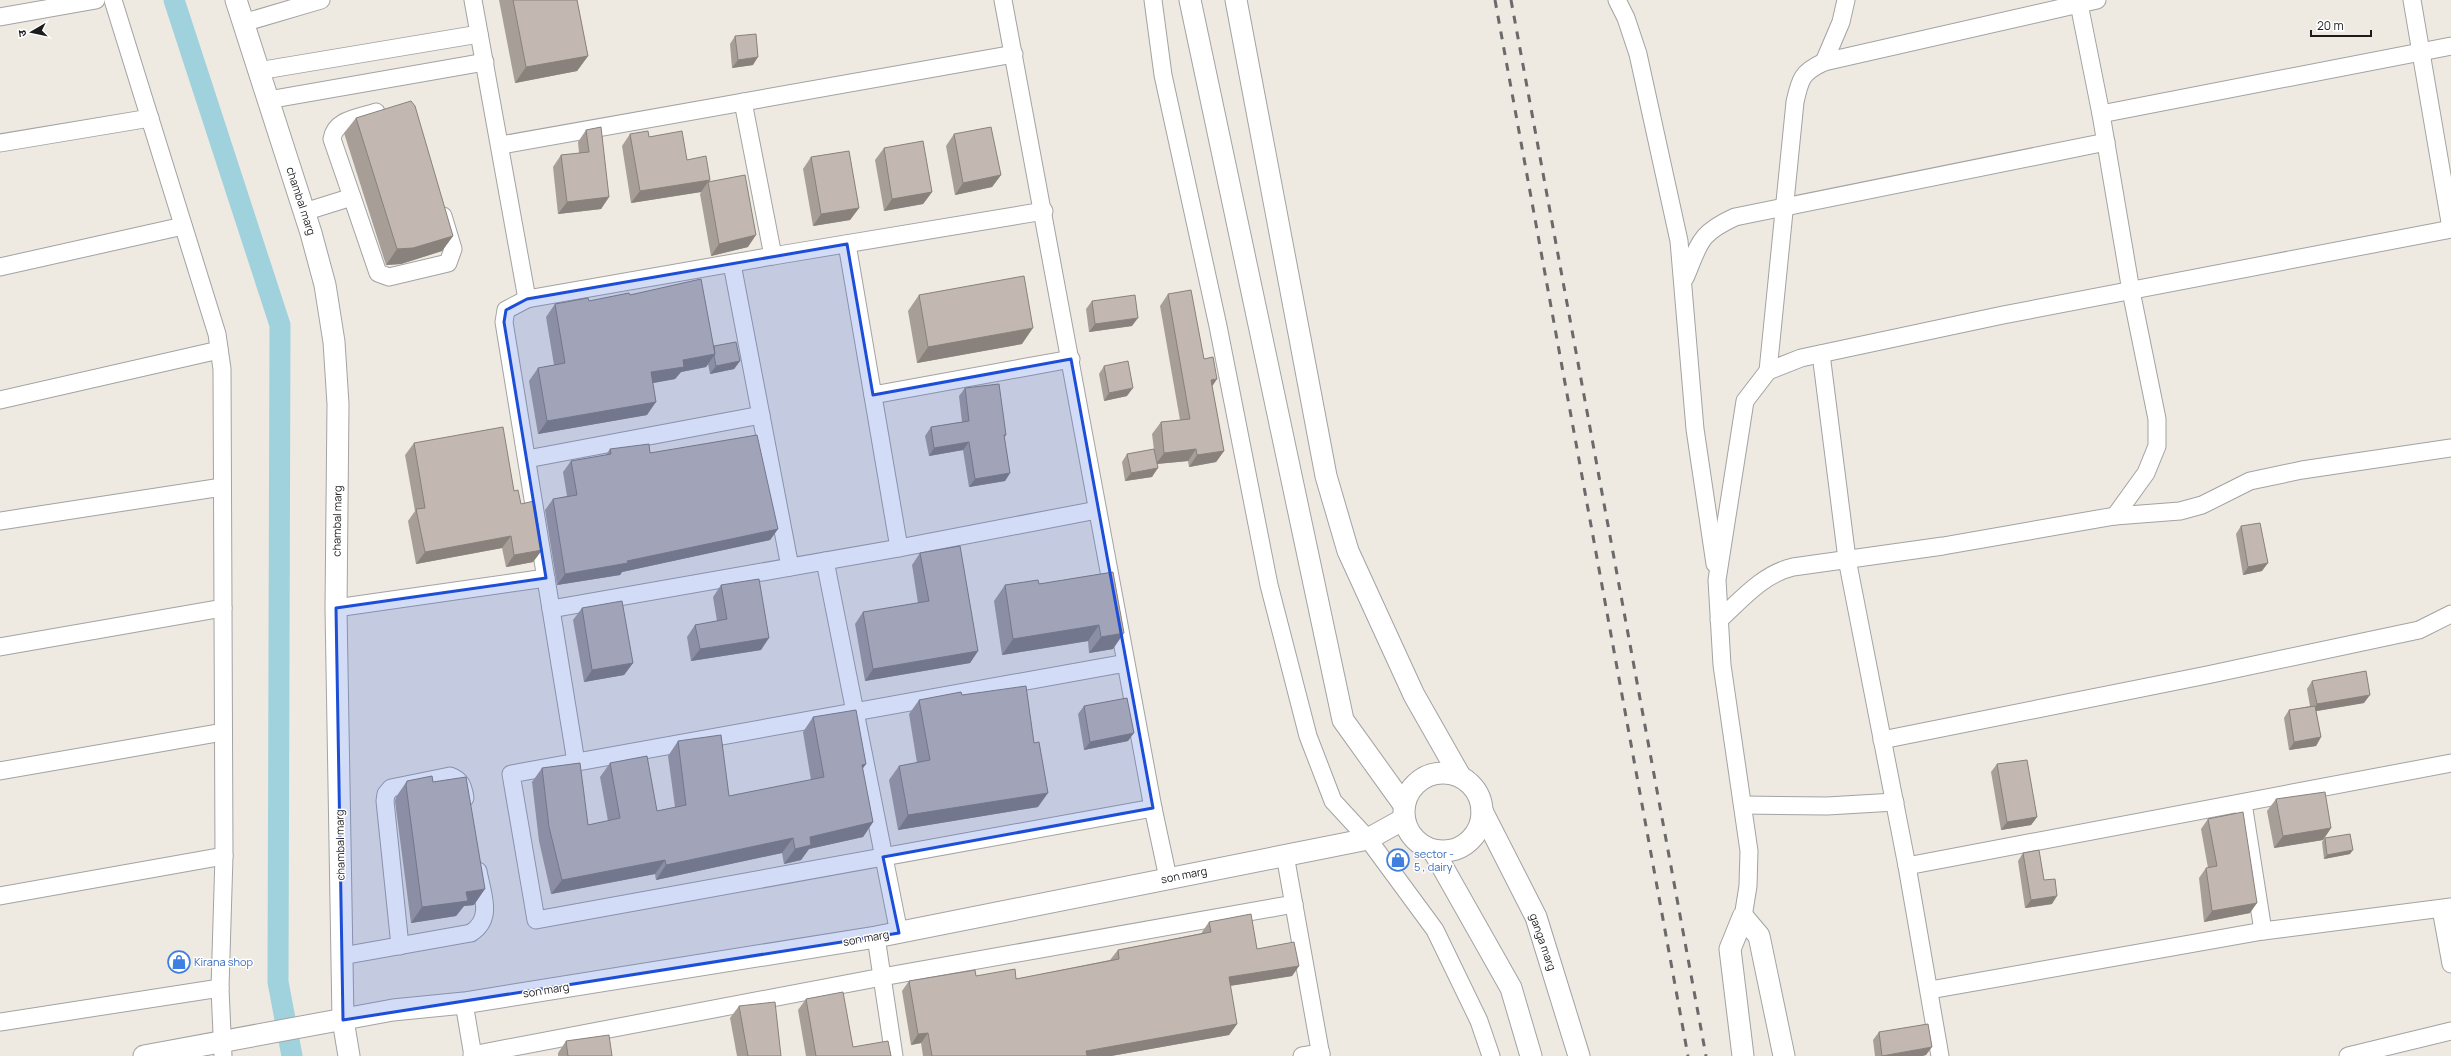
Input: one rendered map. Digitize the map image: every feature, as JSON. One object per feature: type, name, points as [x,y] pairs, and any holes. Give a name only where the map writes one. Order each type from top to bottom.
[{"type":"street","points":[[0,17],[96,0]]},
{"type":"street","points":[[113,0],[217,334],[222,369],[224,856],[220,988],[228,1045]]},
{"type":"street","name":"chambal marg","points":[[236,0],[304,212],[325,285],[334,342],[338,404],[336,608],[343,1020],[349,1056]]},
{"type":"street","points":[[243,23],[295,4],[321,0]]},
{"type":"street","points":[[473,0],[501,145],[527,299]]},
{"type":"street","points":[[1004,0],[1071,359],[1097,510],[1153,808],[1168,878]]},
{"type":"street","points":[[1153,0],[1163,75],[1218,326],[1253,508],[1288,665],[1308,736],[1333,801],[1368,839],[1435,930],[1479,1021],[1491,1056]]},
{"type":"street","points":[[1190,0],[1343,720],[1404,812],[1410,833],[1420,843],[1433,850],[1447,851],[1461,847],[1473,838],[1480,825],[1482,811],[1480,797],[1472,784],[1460,776],[1446,772],[1432,773],[1419,780],[1409,791],[1404,812]]},
{"type":"street","points":[[1236,0],[1326,476],[1348,551],[1414,695],[1460,776]]},
{"type":"street","points":[[1617,0],[1626,18],[1638,54],[1679,241],[1684,279],[1695,430],[1717,580],[1722,665],[1749,851],[1748,886],[1743,917],[1730,949],[1743,1056]]},
{"type":"street","points":[[1824,62],[1841,22],[1846,0]]},
{"type":"street","points":[[1768,371],[1795,102],[1800,81],[1808,69],[1824,62],[2097,0]]},
{"type":"street","points":[[1717,580],[1745,401],[1768,371],[1801,358],[2003,315],[2451,229],[2412,0]]},
{"type":"street","points":[[2080,4],[2106,142],[2131,291],[2157,419],[2156,446],[2146,472],[2116,516]]},
{"type":"street","points":[[258,71],[479,34]]},
{"type":"street","points":[[2101,114],[2451,46]]},
{"type":"street","points":[[501,145],[1014,54]]},
{"type":"street","points":[[268,100],[486,62]]},
{"type":"street","points":[[743,102],[773,256]]},
{"type":"street","points":[[392,108],[339,124],[333,130],[332,139],[378,273],[389,277],[448,262],[454,249],[438,198]]},
{"type":"street","points":[[0,143],[150,118]]},
{"type":"street","points":[[1684,279],[1703,236],[1717,225],[1735,217],[2106,142]]},
{"type":"street","points":[[304,212],[352,197]]},
{"type":"street","points":[[576,762],[504,322],[506,310],[527,299],[773,256],[1044,212]]},
{"type":"street","points":[[0,267],[184,226]]},
{"type":"street","points":[[847,244],[900,548]]},
{"type":"street","points":[[732,264],[790,567]]},
{"type":"street","points":[[0,400],[219,350]]},
{"type":"street","points":[[1821,354],[1847,559],[1907,866],[1930,990],[1940,1056]]},
{"type":"street","points":[[873,395],[1071,359]]},
{"type":"street","points":[[527,459],[761,415]]},
{"type":"street","points":[[1719,620],[1764,580],[1778,571],[1847,559],[1943,546],[2116,516],[2180,511],[2202,505],[2250,481],[2302,470],[2451,448]]},
{"type":"street","points":[[0,521],[222,487]]},
{"type":"street","points":[[551,609],[900,548],[1097,510]]},
{"type":"street","points":[[825,561],[898,933]]},
{"type":"street","points":[[336,608],[546,578]]},
{"type":"street","points":[[0,647],[223,608]]},
{"type":"street","points":[[1882,740],[2199,677],[2419,630],[2451,614]]},
{"type":"street","points":[[1126,663],[511,774],[536,920],[1153,808]]},
{"type":"street","points":[[0,771],[223,732]]},
{"type":"street","points":[[1907,866],[2451,763]]},
{"type":"street","points":[[400,946],[385,801],[386,794],[391,788],[450,776],[458,779],[464,788],[468,810]]},
{"type":"street","points":[[1743,805],[1827,806],[1895,802]]},
{"type":"street","points":[[2243,803],[2263,931]]},
{"type":"street","name":"ganga marg","points":[[1482,811],[1536,917],[1579,1056]]},
{"type":"street","name":"son marg","points":[[144,1056],[228,1045],[320,1023],[393,1010],[464,1003],[898,933],[1285,854],[1368,839],[1404,812]]},
{"type":"street","points":[[1433,850],[1511,988],[1531,1056]]},
{"type":"street","points":[[1285,854],[1321,1054],[1302,1056]]},
{"type":"street","points":[[342,956],[471,933],[481,927],[486,915],[475,855]]},
{"type":"street","points":[[0,896],[224,856]]},
{"type":"street","points":[[464,1003],[472,1056],[882,977],[1294,904]]},
{"type":"street","points":[[1930,990],[2263,931],[2446,908],[2451,964]]},
{"type":"street","points":[[1743,917],[1759,936],[1784,1056]]},
{"type":"street","points":[[876,937],[894,1056]]},
{"type":"street","points":[[0,1022],[220,988]]},
{"type":"street","points":[[2348,1056],[2451,1031]]},
{"type":"highlighted area","points":[[847,244],[873,395],[1071,359],[1153,808],[883,857],[899,933],[343,1020],[336,608],[546,578],[504,322],[506,310],[527,299]]},
{"type":"building","points":[[513,0],[577,0],[588,56],[526,67]]},
{"type":"building","points":[[756,34],[758,57],[738,60],[735,36]]},
{"type":"building","points":[[411,101],[415,106],[453,236],[413,248],[397,249],[356,118]]},
{"type":"building","points":[[601,127],[609,197],[567,202],[561,155],[589,152],[586,130]]},
{"type":"building","points":[[991,127],[1001,175],[963,183],[954,134]]},
{"type":"building","points":[[648,131],[649,137],[682,131],[687,160],[706,156],[710,180],[640,191],[630,134]]},
{"type":"building","points":[[923,141],[932,192],[892,199],[884,148]]},
{"type":"building","points":[[849,151],[859,208],[821,214],[811,157]]},
{"type":"building","points":[[745,175],[756,235],[719,244],[708,182]]},
{"type":"building","points":[[1024,276],[1033,328],[928,347],[919,295]]},
{"type":"building","points":[[701,279],[715,354],[683,360],[684,367],[651,372],[656,402],[547,421],[538,368],[565,363],[555,304],[588,298],[589,301],[629,293],[630,295]]},
{"type":"building","points":[[1191,290],[1204,359],[1213,357],[1217,379],[1211,380],[1224,451],[1197,455],[1196,449],[1164,453],[1161,422],[1190,419],[1168,294]]},
{"type":"building","points":[[1135,295],[1138,318],[1095,324],[1092,301]]},
{"type":"building","points":[[736,342],[740,361],[716,366],[714,346]]},
{"type":"building","points":[[1128,361],[1133,388],[1109,393],[1104,366]]},
{"type":"building","points":[[999,384],[1006,435],[1004,435],[1010,473],[975,479],[969,442],[934,448],[931,427],[969,421],[965,388]]},
{"type":"building","points":[[503,427],[514,491],[518,490],[521,504],[534,501],[542,550],[514,555],[511,536],[425,552],[416,509],[425,508],[414,443]]},
{"type":"building","points":[[757,435],[778,529],[627,561],[628,563],[565,574],[553,499],[577,495],[571,461],[611,454],[610,449],[649,444],[650,453]]},
{"type":"building","points":[[1154,449],[1158,468],[1131,473],[1127,454]]},
{"type":"building","points":[[2260,523],[2268,563],[2248,567],[2241,526]]},
{"type":"building","points":[[960,546],[978,651],[873,669],[863,612],[929,601],[920,553]]},
{"type":"building","points":[[1113,572],[1124,633],[1101,637],[1099,625],[1013,639],[1005,585],[1038,580],[1039,584]]},
{"type":"building","points":[[759,579],[769,638],[700,649],[695,625],[727,619],[721,585]]},
{"type":"building","points":[[622,601],[633,663],[592,670],[582,608]]},
{"type":"building","points":[[2366,671],[2370,695],[2317,704],[2312,681]]},
{"type":"building","points":[[1026,686],[1034,743],[1039,742],[1048,793],[908,815],[899,766],[930,760],[919,700],[961,692],[962,695]]},
{"type":"building","points":[[1127,698],[1134,733],[1090,742],[1084,706]]},
{"type":"building","points":[[2315,706],[2321,737],[2294,742],[2289,710]]},
{"type":"building","points":[[856,710],[866,764],[862,765],[873,822],[810,837],[811,845],[795,849],[793,838],[666,865],[665,860],[562,880],[549,827],[542,768],[580,763],[588,825],[620,818],[610,763],[647,756],[657,811],[686,805],[678,741],[721,735],[729,796],[824,777],[813,717]]},
{"type":"building","points":[[2027,760],[2037,817],[2007,822],[1997,764]]},
{"type":"building","points":[[432,776],[433,782],[466,777],[485,889],[466,892],[468,901],[422,907],[406,785],[407,781]]},
{"type":"building","points":[[2325,792],[2331,828],[2283,836],[2276,799]]},
{"type":"building","points":[[2243,812],[2257,903],[2212,911],[2206,868],[2217,866],[2208,819]]},
{"type":"building","points":[[2350,834],[2353,850],[2327,855],[2325,838]]},
{"type":"building","points":[[2039,850],[2044,880],[2055,879],[2057,896],[2031,900],[2023,853]]},
{"type":"building","points":[[1251,914],[1257,949],[1294,942],[1299,966],[1229,977],[1237,1024],[1086,1051],[1087,1056],[932,1056],[928,1033],[918,1034],[909,981],[975,970],[976,976],[1015,969],[1016,979],[1119,959],[1118,950],[1211,932],[1209,922]]},
{"type":"building","points":[[843,992],[853,1047],[888,1041],[891,1056],[816,1056],[806,999]]},
{"type":"building","points":[[775,1002],[781,1056],[748,1056],[739,1006]]},
{"type":"building","points":[[1928,1024],[1932,1047],[1882,1056],[1879,1032]]},
{"type":"building","points":[[609,1035],[612,1056],[568,1056],[566,1041]]},
{"type":"waterway","points":[[174,0],[280,325],[278,982],[292,1056]]},
{"type":"railway","points":[[1495,0],[1688,1056]]},
{"type":"railway","points":[[1511,0],[1706,1056]]},
{"type":"place","name":"sector - 5 , dairy","points":[[1398,860]]},
{"type":"place","name":"Kirana shop","points":[[179,962]]}]
